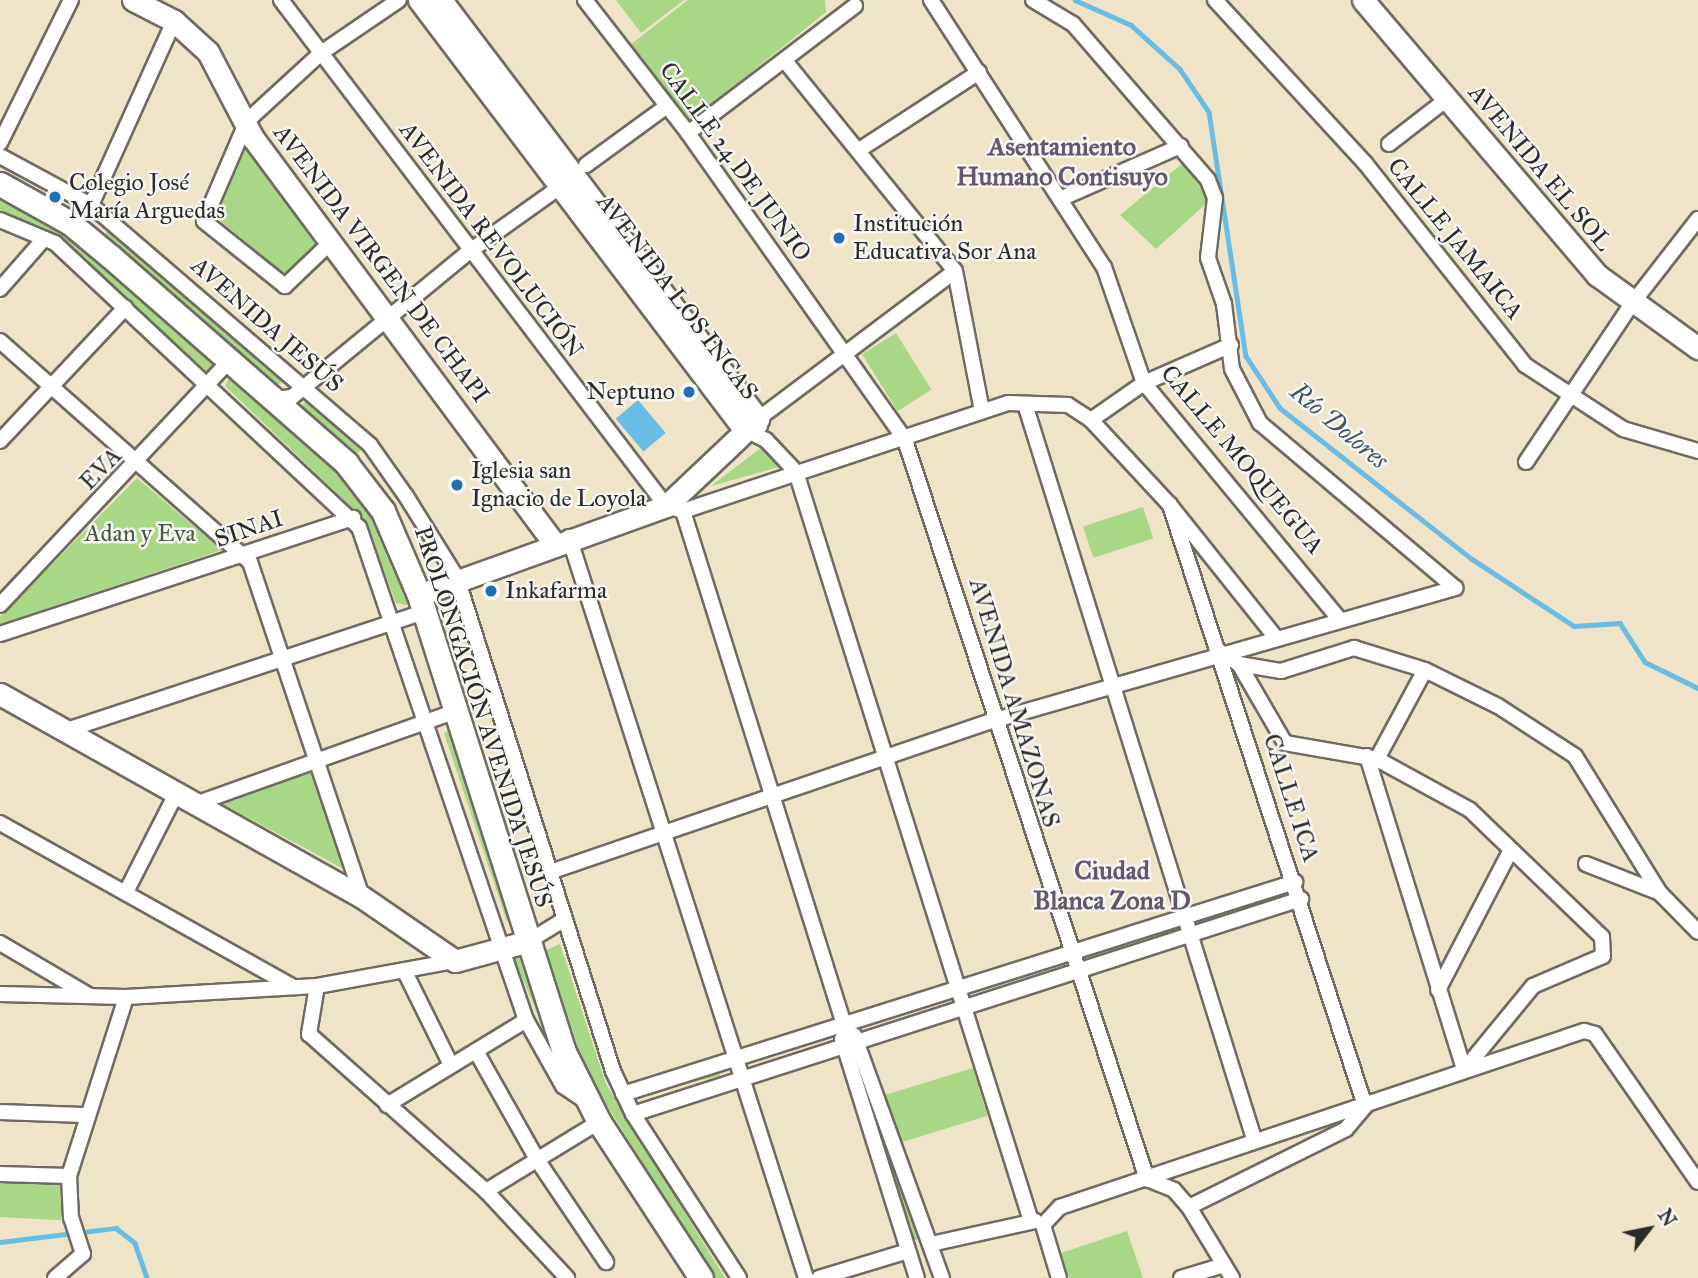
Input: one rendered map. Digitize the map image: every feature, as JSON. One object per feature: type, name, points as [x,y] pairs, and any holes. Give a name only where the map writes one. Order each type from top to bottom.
[{"type":"main road","name":"PROLONGACIÓN AVENIDA JESÚS","points":[[0,184],[70,223],[346,463],[383,511],[421,604],[564,1052],[594,1113],[701,1278]]},
{"type":"street","points":[[0,144],[71,0]]},
{"type":"street","name":"AVENIDA VIRGEN DE CHAPI","points":[[133,0],[174,21],[208,51],[247,121],[253,138],[561,540]]},
{"type":"street","name":"AVENIDA REVOLUCIÓN","points":[[281,0],[470,251],[674,508],[774,793],[845,1028]]},
{"type":"street","points":[[331,242],[285,286],[204,221],[247,121],[321,53],[398,0]]},
{"type":"street","name":"AVENIDA LOS INCAS","points":[[419,0],[561,186],[751,424]]},
{"type":"street","name":"AVENIDA LOS INCAS","points":[[441,0],[751,424]]},
{"type":"street","name":"CALLE 24 DE JUNIO","points":[[584,0],[688,133],[905,440]]},
{"type":"street","name":"CALLE MOQUEGUA","points":[[931,0],[1104,267],[1144,383],[1339,619]]},
{"type":"street","points":[[550,872],[774,793],[888,759],[995,720],[1219,652],[1455,588],[1260,423],[1232,369],[1231,345],[1209,258],[1213,190],[1181,146],[1073,24],[1034,0]]},
{"type":"street","name":"CALLE JAMAICA","points":[[1215,0],[1364,163],[1525,365],[1623,429],[1698,451]]},
{"type":"street","name":"AVENIDA EL SOL","points":[[1363,0],[1597,275],[1631,304],[1698,348]]},
{"type":"street","points":[[688,133],[855,6]]},
{"type":"street","points":[[91,205],[174,21]]},
{"type":"street","points":[[785,61],[955,271],[982,411]]},
{"type":"street","points":[[859,150],[979,72]]},
{"type":"street","points":[[1389,144],[1447,99]]},
{"type":"street","points":[[586,165],[667,106]]},
{"type":"street","points":[[1060,199],[1181,146]]},
{"type":"street","name":"AVENIDA JESÚS","points":[[0,156],[91,205],[305,386],[370,445],[406,496],[457,578],[623,1094],[633,1114],[739,1278]]},
{"type":"street","points":[[273,399],[292,397],[391,321],[470,251],[561,186]]},
{"type":"street","points":[[1526,462],[1631,304],[1698,219]]},
{"type":"street","points":[[0,220],[44,239],[211,384],[353,517],[394,623],[526,1020],[563,1086],[594,1113],[538,1161],[486,1191]]},
{"type":"street","points":[[0,289],[44,239]]},
{"type":"street","points":[[955,271],[751,424],[796,472],[1037,1222],[1059,1278]]},
{"type":"street","points":[[0,441],[125,308]]},
{"type":"street","points":[[0,341],[136,466],[250,562],[320,761],[362,897]]},
{"type":"street","points":[[1091,420],[1144,383],[1231,345]]},
{"type":"street","name":"EVA","points":[[0,605],[136,466],[211,384],[229,360]]},
{"type":"street","points":[[674,508],[905,440],[982,411],[1025,404],[1068,405],[1091,420],[1170,505],[1276,638]]},
{"type":"street","points":[[1025,404],[1109,687],[1186,919],[1254,1139]]},
{"type":"street","name":"AVENIDA LOS INCAS","points":[[421,604],[457,578],[561,540],[674,508],[751,424]]},
{"type":"street","name":"AVENIDA AMAZONAS","points":[[905,440],[1076,975],[1147,1179]]},
{"type":"street","points":[[383,511],[406,496]]},
{"type":"street","name":"CALLE ICA","points":[[1170,505],[1301,899],[1365,1106]]},
{"type":"street","name":"SINAI","points":[[0,634],[353,517]]},
{"type":"street","points":[[561,540],[806,1278]]},
{"type":"street","points":[[64,731],[394,623],[421,604]]},
{"type":"street","points":[[1219,652],[1239,664],[1281,671],[1354,648],[1425,670],[1498,706],[1575,756],[1660,893],[1698,932]]},
{"type":"street","points":[[1239,664],[1285,743],[1372,758],[1470,810],[1590,922],[1607,948],[1595,962],[1546,976],[1533,986],[1464,1070]]},
{"type":"street","points":[[1425,670],[1372,758],[1438,990],[1464,1070]]},
{"type":"street","points":[[0,694],[362,897],[455,961]]},
{"type":"street","points":[[195,804],[456,710]]},
{"type":"street","points":[[126,892],[176,794]]},
{"type":"street","points":[[0,822],[294,988]]},
{"type":"street","points":[[1438,990],[1511,850]]},
{"type":"street","points":[[1586,864],[1660,893]]},
{"type":"street","points":[[623,1094],[845,1028],[1295,883]]},
{"type":"street","points":[[633,1114],[739,1082],[861,1040],[1076,975],[1301,899]]},
{"type":"street","points":[[0,995],[126,997],[317,986],[406,974],[504,950],[529,941],[565,919]]},
{"type":"street","points":[[0,943],[90,996]]},
{"type":"street","points":[[406,974],[450,1065]]},
{"type":"street","points":[[317,986],[309,1034],[486,1191],[567,1278]]},
{"type":"street","points":[[55,1278],[83,1254],[71,1218],[69,1176],[84,1115],[126,997]]},
{"type":"street","points":[[387,1105],[526,1020]]},
{"type":"street","points":[[845,1028],[861,1040],[942,1278]]},
{"type":"street","points":[[845,1028],[840,1048],[917,1278]]},
{"type":"street","points":[[931,1244],[1037,1222],[1060,1206],[1584,1031],[1595,1034],[1698,1182]]},
{"type":"street","points":[[476,1051],[538,1161],[606,1262]]},
{"type":"street","points":[[1189,1207],[1346,1129],[1365,1106]]},
{"type":"street","points":[[0,1112],[84,1115]]},
{"type":"street","points":[[0,1174],[69,1176]]},
{"type":"street","points":[[1147,1179],[1174,1190],[1189,1207],[1232,1278]]},
{"type":"street","points":[[819,1278],[908,1251]]},
{"type":"street","points":[[1181,1278],[1224,1265]]},
{"type":"green space","points":[[616,0],[684,0],[641,33]]},
{"type":"green space","points":[[688,0],[825,0],[826,12],[688,123],[630,45]]},
{"type":"green space","points":[[246,148],[319,242],[284,274],[216,217]]},
{"type":"green space","points":[[1183,163],[1210,200],[1156,249],[1120,215]]},
{"type":"green space","points":[[0,196],[73,237],[217,364],[209,373],[56,236],[0,214]]},
{"type":"green space","points":[[110,229],[286,379],[275,387],[105,234]]},
{"type":"green space","points":[[896,333],[932,390],[898,411],[862,354]]},
{"type":"green space","points":[[229,378],[328,458],[373,512],[410,597],[407,605],[396,603],[365,520],[225,386]]},
{"type":"green space","points":[[310,401],[362,449],[355,455],[297,406]]},
{"type":"green space","points":[[766,444],[779,467],[711,486]]},
{"type":"green space","name":"Adan y Eva","points":[[137,478],[222,550],[0,624],[0,617]]},
{"type":"green space","points":[[1143,507],[1153,538],[1093,558],[1083,526]]},
{"type":"green space","points":[[451,728],[511,920],[507,922],[444,733]]},
{"type":"green space","points":[[315,771],[351,873],[219,802]]},
{"type":"green space","points":[[560,944],[606,1084],[725,1278],[715,1278],[586,1072],[546,950]]},
{"type":"green space","points":[[521,955],[554,1052],[513,957]]},
{"type":"green space","points":[[857,1058],[921,1238],[912,1241]]},
{"type":"green space","points":[[718,1067],[720,1076],[635,1095],[633,1087]]},
{"type":"green space","points":[[973,1068],[988,1116],[900,1143],[885,1095]]},
{"type":"green space","points":[[0,1180],[63,1183],[61,1220],[0,1217]]},
{"type":"green space","points":[[1127,1231],[1143,1278],[1069,1278],[1061,1253]]},
{"type":"water","points":[[638,400],[666,433],[643,452],[616,419]]},
{"type":"waterway","name":"Río Dolores","points":[[1075,0],[1131,25],[1180,69],[1209,112],[1246,356],[1280,408],[1472,559],[1574,626],[1620,623],[1645,662],[1698,688]]},
{"type":"waterway","points":[[0,1242],[116,1228],[135,1243],[147,1278]]},
{"type":"place","name":"Colegio José María Arguedas","points":[[55,197]]},
{"type":"place","name":"Institución Educativa Sor Ana","points":[[839,238]]},
{"type":"place","name":"Neptuno","points":[[689,392]]},
{"type":"place","name":"Iglesia san Ignacio de Loyola","points":[[457,485]]},
{"type":"place","name":"Inkafarma","points":[[491,591]]},
{"type":"district","name":"Asentamiento Humano Contisuyo","points":[[1062,162]]},
{"type":"district","name":"Ciudad Blanca Zona D","points":[[1112,886]]}]
